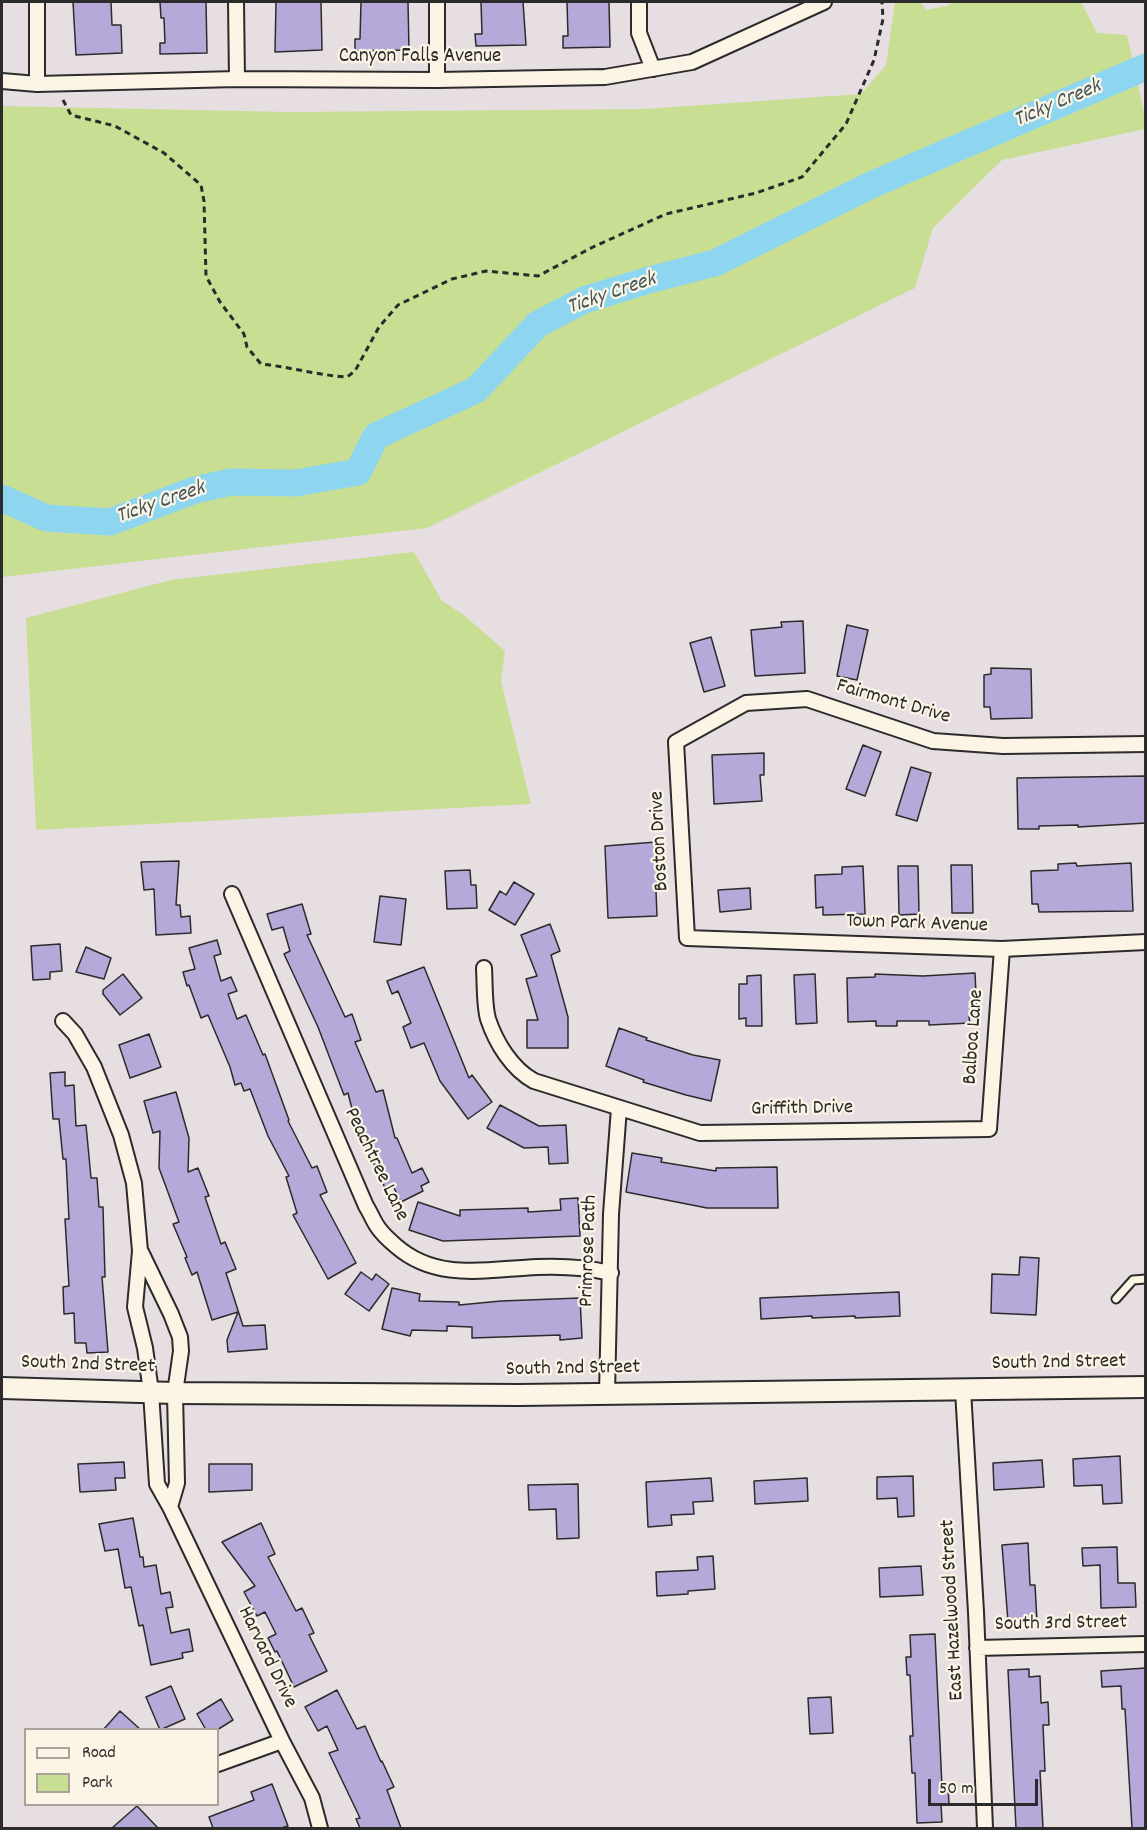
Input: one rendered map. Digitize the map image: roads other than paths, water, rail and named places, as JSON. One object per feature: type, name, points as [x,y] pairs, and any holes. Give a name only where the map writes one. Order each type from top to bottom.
[{"type":"main road","name":"South 2nd Street","points":[[2,1388],[175,1393],[607,1394],[1146,1387]]},
{"type":"street","points":[[37,2],[37,84]]},
{"type":"street","points":[[236,2],[237,78]]},
{"type":"street","points":[[437,2],[437,80]]},
{"type":"street","points":[[639,2],[639,33],[653,69]]},
{"type":"street","name":"Canyon Falls Avenue","points":[[2,81],[37,84],[237,78],[437,80],[605,78],[692,62],[824,2]]},
{"type":"street","name":"Fairmont Drive","points":[[676,742],[746,703],[807,699],[933,741],[1003,746],[1146,744]]},
{"type":"street","name":"Boston Drive","points":[[676,742],[687,938]]},
{"type":"street","name":"Peachtree Lane","points":[[232,894],[366,1206],[377,1227],[388,1240],[415,1260],[430,1267],[446,1270],[463,1272],[539,1267],[587,1267],[611,1273]]},
{"type":"street","name":"Town Park Avenue","points":[[687,938],[1002,949],[1146,942]]},
{"type":"street","name":"Balboa Lane","points":[[989,1129],[1002,949]]},
{"type":"street","name":"Griffith Drive","points":[[484,968],[488,1018],[498,1041],[522,1075],[534,1081],[700,1133],[989,1129]]},
{"type":"street","points":[[63,1021],[75,1034],[94,1067],[121,1135],[134,1183],[140,1251],[180,1337],[181,1351],[175,1393],[177,1483],[170,1507]]},
{"type":"street","name":"Primrose Path","points":[[607,1394],[613,1181],[619,1108]]},
{"type":"street","name":"Harvard Drive","points":[[140,1251],[135,1307],[145,1348],[151,1392],[157,1484],[312,1798],[320,1828]]},
{"type":"street","name":"East Hazelwood Street","points":[[963,1389],[985,1828]]},
{"type":"street","name":"South 3rd Street","points":[[977,1648],[1146,1644]]},
{"type":"street","points":[[219,1764],[282,1741]]},
{"type":"lane","points":[[1116,1299],[1132,1280],[1146,1280]]},
{"type":"waterway","name":"Ticky Creek","points":[[2,498],[46,518],[110,522],[195,490],[231,482],[296,483],[358,472],[376,436],[476,390],[538,324],[584,300],[715,263],[871,185],[1146,67]]}]
